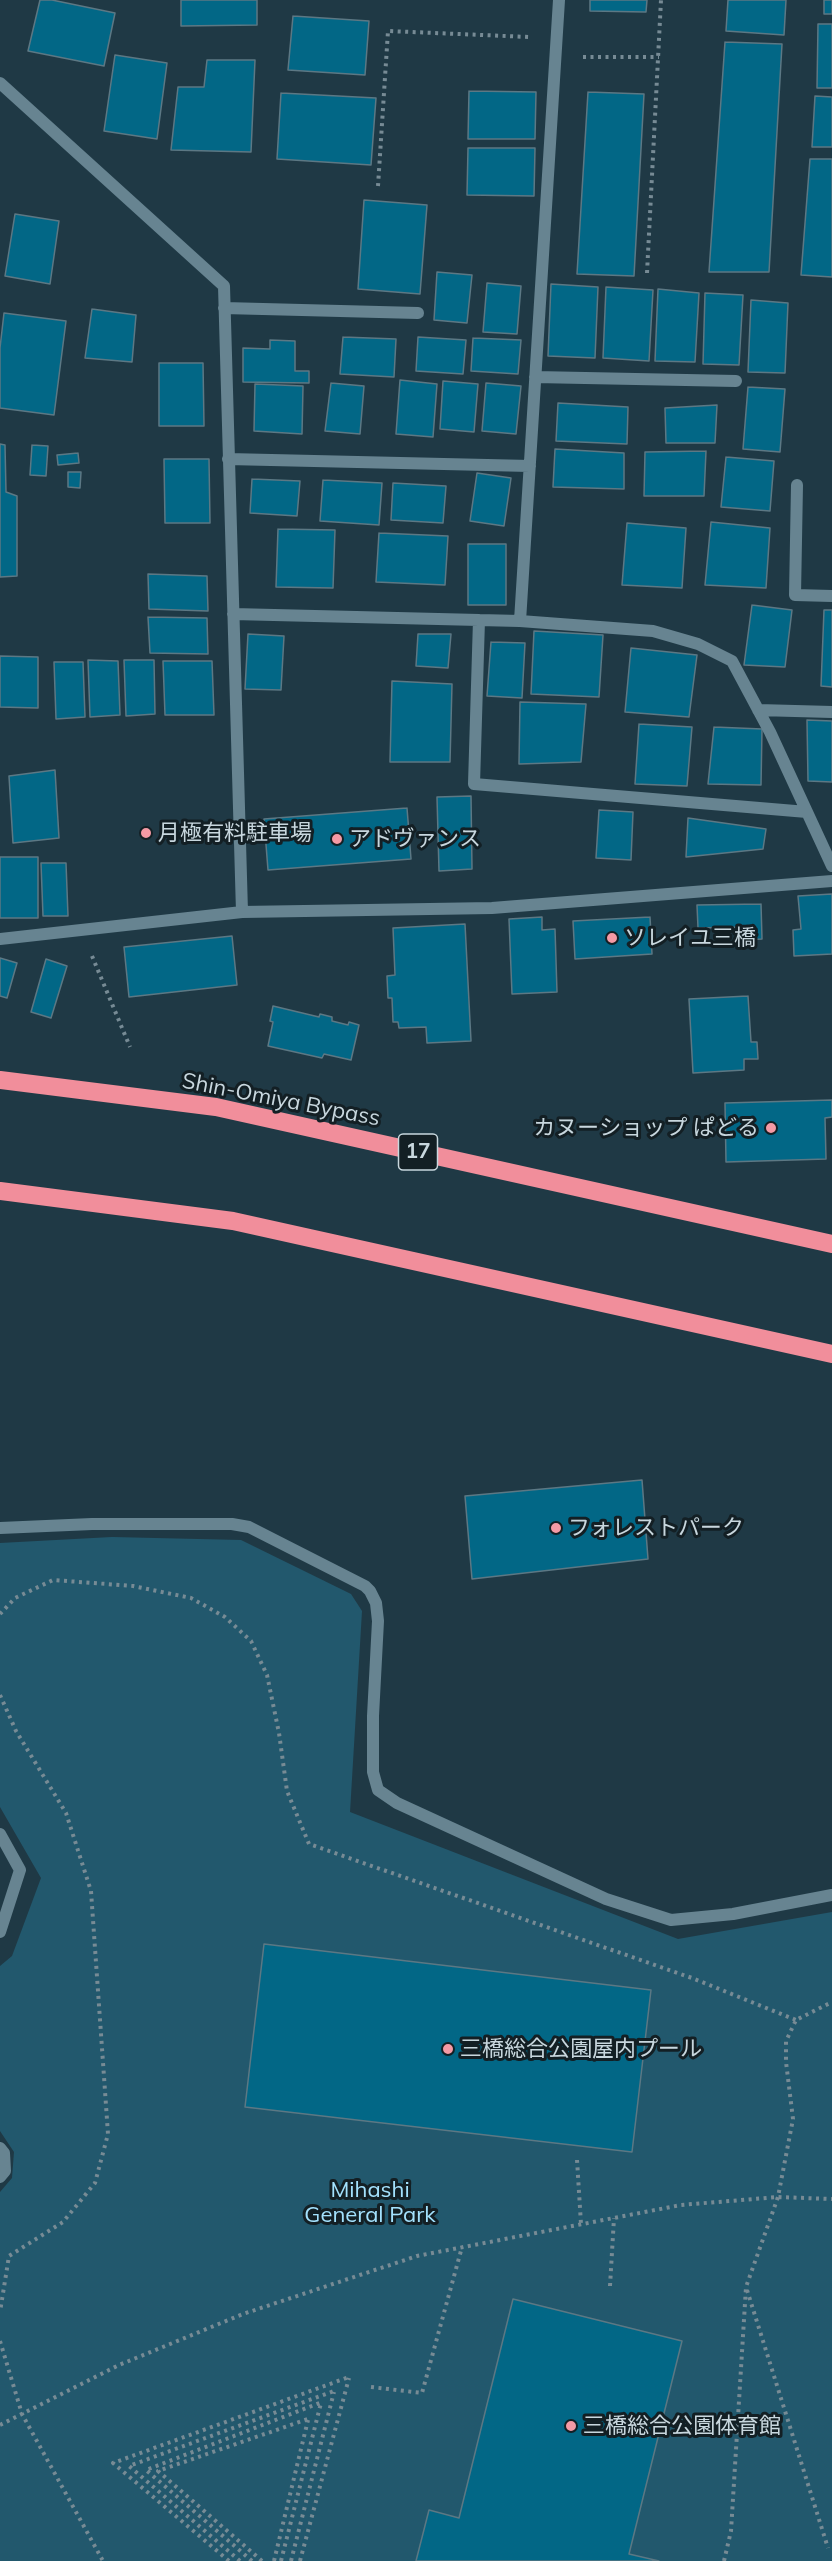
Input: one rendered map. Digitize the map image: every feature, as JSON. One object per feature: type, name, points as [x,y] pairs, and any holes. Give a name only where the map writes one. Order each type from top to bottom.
[{"type":"highway","name":"Shin-Omiya Bypass","points":[[0,1080],[216,1107],[832,1244]]},
{"type":"highway","points":[[0,1191],[233,1221],[832,1354]]},
{"type":"street","points":[[520,621],[559,0]]},
{"type":"street","points":[[0,83],[224,286],[242,912]]},
{"type":"street","points":[[224,308],[418,313]]},
{"type":"street","points":[[535,377],[736,381]]},
{"type":"street","points":[[228,459],[530,466]]},
{"type":"street","points":[[797,485],[795,595],[832,596]]},
{"type":"street","points":[[233,614],[520,621],[653,631],[698,644],[732,661],[758,710],[832,866]]},
{"type":"street","points":[[479,620],[474,784],[807,813]]},
{"type":"street","points":[[758,710],[832,712]]},
{"type":"street","points":[[0,939],[242,912],[492,908],[832,880]]},
{"type":"street","points":[[0,1528],[92,1524],[232,1524],[249,1527],[365,1586],[370,1591],[376,1603],[378,1621],[372,1716],[373,1772],[378,1790],[397,1803],[606,1899],[671,1920],[733,1914],[832,1895]]},
{"type":"street","points":[[0,1834],[21,1870],[0,1932]]},
{"type":"street","points":[[0,2148],[4,2153],[5,2170],[0,2177]]},
{"type":"path","points":[[647,273],[661,0]]},
{"type":"path","points":[[378,186],[388,31],[556,38]]},
{"type":"path","points":[[555,56],[659,57]]},
{"type":"path","points":[[81,931],[130,1047]]},
{"type":"path","points":[[0,1614],[15,1598],[53,1580],[133,1586],[191,1598],[225,1617],[251,1641],[267,1675],[279,1733],[287,1791],[309,1844],[692,1978],[796,2020]]},
{"type":"path","points":[[0,1695],[16,1731],[66,1813],[91,1891],[108,2134],[95,2183],[63,2222],[9,2256],[0,2312]]},
{"type":"path","points":[[724,2561],[731,2531],[746,2287],[778,2197],[793,2119],[786,2062],[786,2041],[796,2020],[832,2002]]},
{"type":"path","points":[[577,2160],[581,2224]]},
{"type":"path","points":[[0,2425],[119,2366],[243,2314],[417,2256],[681,2205],[778,2197],[832,2199]]},
{"type":"path","points":[[610,2286],[614,2218]]},
{"type":"path","points":[[371,2387],[422,2393],[462,2247]]},
{"type":"path","points":[[746,2287],[828,2548]]},
{"type":"path","points":[[0,2341],[22,2414],[103,2561]]},
{"type":"path","points":[[229,2561],[113,2463],[349,2377],[300,2561]]},
{"type":"path","points":[[240,2561],[129,2466],[334,2391],[291,2561]]},
{"type":"path","points":[[252,2561],[146,2470],[322,2402],[281,2561]]},
{"type":"path","points":[[262,2561],[158,2471],[308,2419],[274,2561]]},
{"type":"green space","name":"Mihashi General Park","points":[[112,1537],[241,1540],[351,1594],[362,1611],[350,1812],[678,1939],[832,1912],[832,2561],[0,2561],[0,2192],[12,2178],[14,2152],[0,2131],[0,1966],[12,1956],[41,1878],[0,1807],[0,1543]]},
{"type":"building","points":[[40,0],[52,0],[115,13],[104,66],[28,51]]},
{"type":"building","points":[[181,0],[257,0],[257,25],[181,26]]},
{"type":"building","points":[[590,0],[647,0],[646,12],[590,11]]},
{"type":"building","points":[[728,0],[786,0],[784,35],[726,31]]},
{"type":"building","points":[[824,0],[832,0],[832,14],[824,14]]},
{"type":"building","points":[[293,16],[369,21],[365,75],[288,70]]},
{"type":"building","points":[[818,24],[832,24],[832,88],[817,88]]},
{"type":"building","points":[[725,42],[782,44],[769,272],[709,272]]},
{"type":"building","points":[[115,55],[167,63],[157,139],[104,131]]},
{"type":"building","points":[[207,60],[255,60],[251,152],[171,150],[178,87],[204,87]]},
{"type":"building","points":[[469,91],[536,92],[535,139],[468,139]]},
{"type":"building","points":[[588,92],[644,94],[634,276],[577,274]]},
{"type":"building","points":[[281,93],[376,98],[371,165],[277,159]]},
{"type":"building","points":[[815,96],[832,97],[832,147],[812,147]]},
{"type":"building","points":[[468,148],[535,148],[534,196],[467,195]]},
{"type":"building","points":[[810,159],[832,159],[832,277],[801,275]]},
{"type":"building","points":[[364,200],[427,205],[420,294],[358,289]]},
{"type":"building","points":[[15,214],[59,221],[50,284],[5,276]]},
{"type":"building","points":[[437,272],[472,275],[467,323],[434,320]]},
{"type":"building","points":[[487,283],[521,286],[517,334],[483,332]]},
{"type":"building","points":[[551,284],[598,287],[595,358],[548,356]]},
{"type":"building","points":[[606,287],[653,290],[649,361],[603,358]]},
{"type":"building","points":[[658,289],[699,293],[695,362],[655,361]]},
{"type":"building","points":[[705,293],[743,295],[739,365],[703,364]]},
{"type":"building","points":[[751,300],[788,303],[785,373],[748,372]]},
{"type":"building","points":[[92,309],[136,315],[132,362],[85,358]]},
{"type":"building","points":[[4,313],[66,321],[54,415],[0,408],[0,348]]},
{"type":"building","points":[[343,337],[396,339],[394,377],[340,374]]},
{"type":"building","points":[[418,337],[466,340],[463,374],[416,371]]},
{"type":"building","points":[[473,338],[521,340],[518,374],[471,371]]},
{"type":"building","points":[[270,340],[295,341],[295,371],[309,371],[309,383],[243,382],[243,348],[270,349]]},
{"type":"building","points":[[159,363],[203,363],[204,426],[159,426]]},
{"type":"building","points":[[400,380],[437,384],[433,437],[396,434]]},
{"type":"building","points":[[443,381],[478,384],[474,432],[440,429]]},
{"type":"building","points":[[331,383],[364,386],[360,434],[325,431]]},
{"type":"building","points":[[486,383],[521,386],[516,434],[482,431]]},
{"type":"building","points":[[255,384],[303,386],[302,434],[254,431]]},
{"type":"building","points":[[748,387],[785,389],[780,452],[743,449]]},
{"type":"building","points":[[558,403],[628,407],[627,444],[556,441]]},
{"type":"building","points":[[717,405],[715,443],[666,443],[665,408]]},
{"type":"building","points":[[0,444],[5,445],[6,492],[17,496],[17,576],[0,577]]},
{"type":"building","points":[[32,445],[48,446],[46,476],[30,475]]},
{"type":"building","points":[[555,449],[624,453],[624,489],[553,487]]},
{"type":"building","points":[[706,451],[704,496],[644,496],[645,452]]},
{"type":"building","points":[[78,453],[79,463],[58,465],[57,455]]},
{"type":"building","points":[[726,457],[774,461],[770,511],[721,507]]},
{"type":"building","points":[[164,459],[209,459],[210,523],[165,523]]},
{"type":"building","points":[[68,472],[81,472],[80,488],[68,487]]},
{"type":"building","points":[[477,473],[511,478],[504,526],[470,521]]},
{"type":"building","points":[[252,479],[300,481],[297,516],[250,513]]},
{"type":"building","points":[[323,480],[382,483],[379,525],[320,521]]},
{"type":"building","points":[[393,483],[446,486],[443,523],[391,520]]},
{"type":"building","points":[[711,522],[770,528],[766,588],[705,585]]},
{"type":"building","points":[[627,523],[686,528],[682,588],[622,585]]},
{"type":"building","points":[[278,529],[335,530],[333,588],[276,587]]},
{"type":"building","points":[[379,533],[448,536],[445,585],[376,582]]},
{"type":"building","points":[[468,544],[506,544],[506,605],[468,605]]},
{"type":"building","points":[[148,574],[207,576],[208,611],[149,609]]},
{"type":"building","points":[[752,605],[792,610],[785,667],[744,665]]},
{"type":"building","points":[[824,610],[832,610],[832,687],[821,686]]},
{"type":"building","points":[[148,617],[207,618],[208,654],[150,653]]},
{"type":"building","points":[[534,631],[603,635],[599,697],[531,694]]},
{"type":"building","points":[[248,634],[284,636],[281,690],[245,689]]},
{"type":"building","points":[[418,634],[451,634],[448,668],[416,666]]},
{"type":"building","points":[[491,642],[525,643],[522,698],[487,696]]},
{"type":"building","points":[[631,648],[697,655],[689,717],[625,712]]},
{"type":"building","points":[[0,656],[38,657],[38,708],[0,707]]},
{"type":"building","points":[[88,660],[118,661],[120,715],[90,717]]},
{"type":"building","points":[[124,660],[154,660],[155,714],[126,716]]},
{"type":"building","points":[[163,661],[212,661],[214,715],[165,715]]},
{"type":"building","points":[[54,662],[83,662],[85,717],[56,719]]},
{"type":"building","points":[[392,681],[452,684],[450,762],[390,762]]},
{"type":"building","points":[[520,702],[586,704],[581,762],[519,764]]},
{"type":"building","points":[[807,720],[832,721],[832,782],[808,781]]},
{"type":"building","points":[[639,724],[692,727],[687,786],[635,784]]},
{"type":"building","points":[[714,727],[762,729],[761,785],[708,784]]},
{"type":"building","points":[[55,770],[59,838],[13,843],[9,776]]},
{"type":"building","points":[[471,796],[472,869],[439,871],[437,797]]},
{"type":"building","name":"アドヴァンス","points":[[407,808],[411,859],[268,870],[264,819]]},
{"type":"building","points":[[599,810],[633,812],[631,860],[596,858]]},
{"type":"building","points":[[688,818],[766,829],[763,849],[686,857]]},
{"type":"building","points":[[0,857],[38,857],[38,918],[0,918]]},
{"type":"building","points":[[41,863],[66,863],[68,916],[43,916]]},
{"type":"building","points":[[832,894],[832,954],[794,956],[793,930],[801,929],[798,896]]},
{"type":"building","points":[[761,904],[762,939],[741,940],[741,927],[698,928],[697,905]]},
{"type":"building","points":[[542,917],[542,930],[555,929],[557,992],[512,994],[509,919]]},
{"type":"building","name":"ソレイユ三橋","points":[[650,917],[652,954],[575,959],[573,921]]},
{"type":"building","points":[[465,924],[471,1041],[427,1043],[426,1027],[399,1028],[398,1022],[393,1022],[392,998],[388,998],[387,976],[395,975],[393,928]]},
{"type":"building","points":[[232,936],[237,985],[129,997],[124,947]]},
{"type":"building","points":[[0,958],[17,963],[7,998],[0,996]]},
{"type":"building","points":[[46,959],[67,966],[51,1018],[31,1012]]},
{"type":"building","points":[[748,996],[751,1042],[757,1042],[758,1059],[744,1059],[744,1070],[693,1073],[689,999]]},
{"type":"building","points":[[273,1006],[319,1017],[320,1014],[332,1017],[332,1021],[348,1025],[349,1022],[359,1025],[351,1060],[324,1054],[322,1058],[268,1046],[273,1022],[270,1021]]},
{"type":"building","points":[[832,1100],[832,1117],[825,1118],[826,1159],[726,1162],[725,1103]]},
{"type":"building","name":"フォレストパーク","points":[[642,1480],[648,1559],[472,1579],[465,1496]]},
{"type":"building","name":"三橋総合公園屋内プール","points":[[264,1944],[651,1990],[632,2152],[245,2107]]},
{"type":"building","name":"三橋総合公園体育館","points":[[513,2299],[682,2341],[629,2554],[659,2561],[416,2561],[429,2510],[459,2518]]},
{"type":"place","name":"月極有料駐車場","points":[[146,833]]},
{"type":"place","name":"アドヴァンス","points":[[337,839]]},
{"type":"place","name":"ソレイユ三橋","points":[[612,938]]},
{"type":"place","name":"カヌーショップ ぱどる","points":[[771,1128]]},
{"type":"place","name":"フォレストパーク","points":[[556,1528]]},
{"type":"place","name":"三橋総合公園屋内プール","points":[[448,2049]]},
{"type":"place","name":"三橋総合公園体育館","points":[[571,2426]]}]
